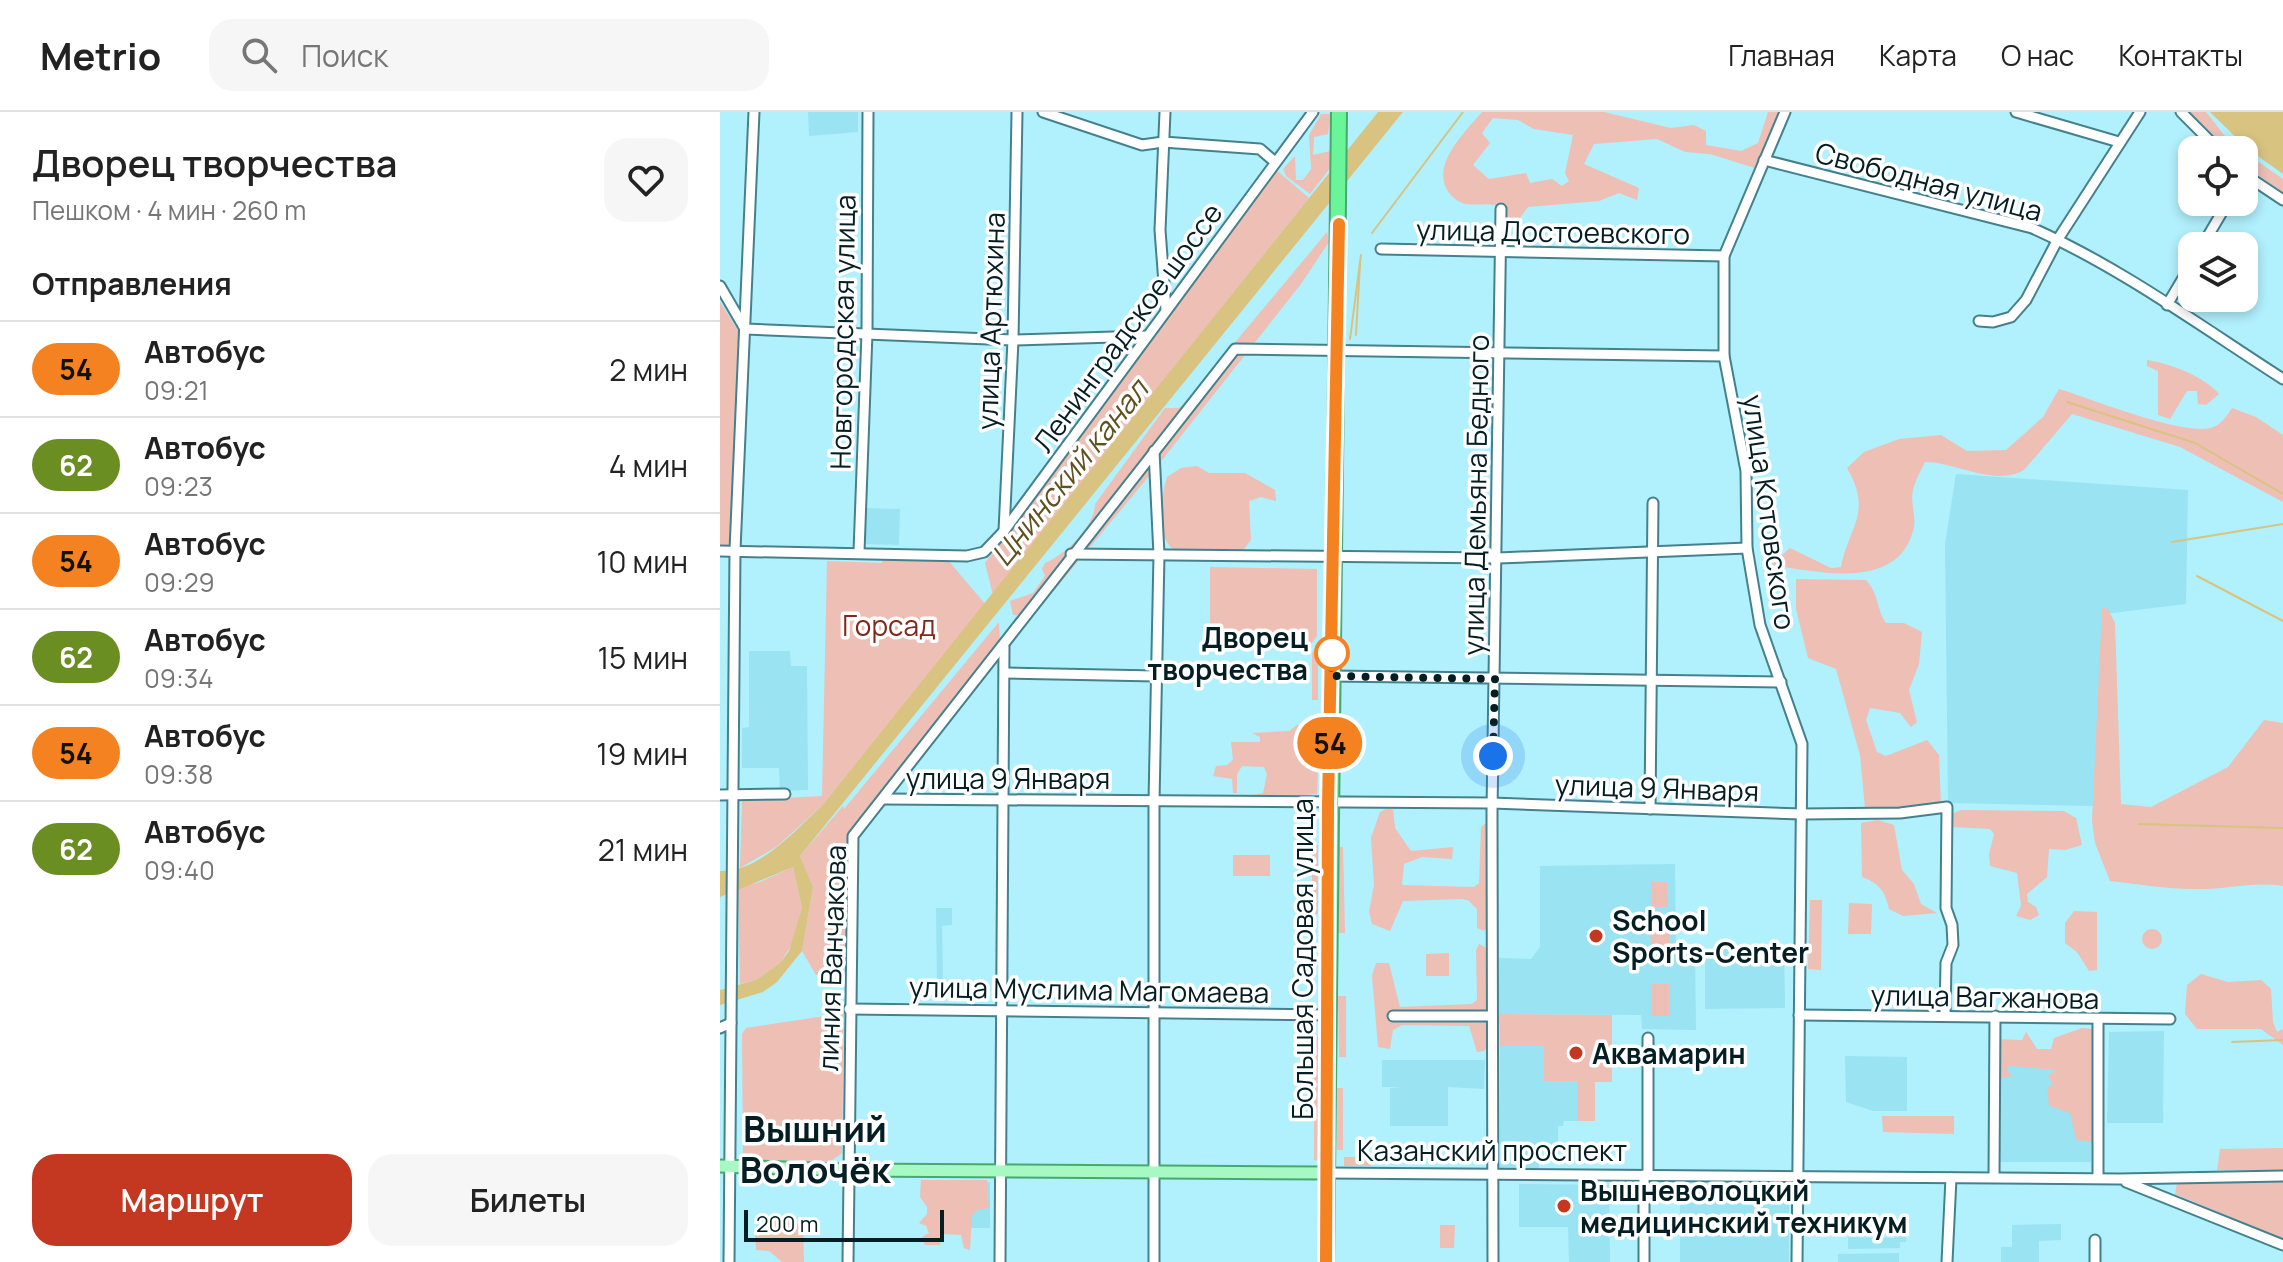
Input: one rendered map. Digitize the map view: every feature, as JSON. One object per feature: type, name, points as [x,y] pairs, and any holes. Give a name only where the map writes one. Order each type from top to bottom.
[{"type":"highway","name":"Большая Садовая улица","points":[[1326,1262],[1328,805],[1338,350],[1339,112]]},
{"type":"main road","name":"Казанский проспект","points":[[726,1166],[1001,1172],[1327,1173]]},
{"type":"street","points":[[729,1262],[726,1166],[732,1010],[735,550],[754,112]]},
{"type":"street","name":"Новгородская улица","points":[[859,552],[867,333],[868,112]]},
{"type":"street","name":"улица Артюхина","points":[[1004,531],[1013,340],[1017,112]]},
{"type":"street","points":[[1043,112],[1142,145],[1163,142],[1260,149],[1275,162]]},
{"type":"street","points":[[1165,112],[1160,230],[1166,310]]},
{"type":"street","name":"Ленинградское шоссе","points":[[859,552],[967,556],[984,552],[1004,531],[1313,112]]},
{"type":"street","name":"улица Котовского","points":[[1785,112],[1724,256],[1724,356],[1746,471],[1747,548],[1760,625],[1802,744],[1797,1262]]},
{"type":"street","points":[[2016,112],[2119,142]]},
{"type":"street","points":[[1979,321],[1993,322],[2011,317],[2026,300],[2058,239],[2140,112]]},
{"type":"street","points":[[2181,112],[2205,136]]},
{"type":"street","name":"Свободная улица","points":[[1764,160],[2032,228],[2058,239],[2283,379]]},
{"type":"street","points":[[2258,184],[2283,200]]},
{"type":"street","name":"улица Демьяна Бедного","points":[[1493,1262],[1492,803],[1501,209]]},
{"type":"street","name":"улица Достоевского","points":[[1381,249],[1724,256]]},
{"type":"street","points":[[720,286],[745,329]]},
{"type":"street","points":[[2167,305],[2178,287]]},
{"type":"street","points":[[745,329],[1013,340],[1146,336]]},
{"type":"street","name":"линия Ванчакова","points":[[848,1262],[851,844],[1004,647],[1071,554],[1235,349],[1338,350]]},
{"type":"street","points":[[1338,350],[1724,356]]},
{"type":"street","points":[[1154,451],[1159,555],[1154,801],[1154,1262]]},
{"type":"street","points":[[1650,809],[1653,503]]},
{"type":"street","points":[[1071,554],[1498,558],[1747,548]]},
{"type":"street","points":[[720,551],[859,552]]},
{"type":"street","points":[[1000,1262],[1004,647]]},
{"type":"street","points":[[720,672],[734,672]]},
{"type":"street","points":[[1005,673],[1156,676]]},
{"type":"street","points":[[1331,676],[1781,682]]},
{"type":"street","points":[[720,795],[785,794]]},
{"type":"street","name":"улица 9 Января","points":[[884,799],[1328,805],[1492,803],[1802,814],[1900,813],[1947,807],[1946,908],[1952,925],[1953,945],[1946,963],[1945,1015]]},
{"type":"street","name":"улица Муслима Магомаева","points":[[849,1009],[1003,1008],[1329,1015]]},
{"type":"street","name":"улица Вагжанова","points":[[1799,1015],[2170,1019]]},
{"type":"street","points":[[1393,1016],[1492,1016]]},
{"type":"street","points":[[1994,1177],[1995,1016]]},
{"type":"street","points":[[2098,1020],[2098,1177]]},
{"type":"street","points":[[720,1028],[731,1023]]},
{"type":"street","points":[[1644,1262],[1648,1038]]},
{"type":"street","name":"Казанский проспект","points":[[1327,1173],[2119,1179],[2283,1176]]},
{"type":"street","points":[[1947,1262],[1951,1178]]},
{"type":"street","name":"Казанский проспект","points":[[2119,1179],[2283,1245]]},
{"type":"street","points":[[2095,1240],[2095,1262]]},
{"type":"shaded area","points":[[808,112],[858,112],[858,132],[809,136]]},
{"type":"shaded area","points":[[1378,112],[1403,112],[800,856],[813,887],[802,951],[777,982],[763,992],[720,1005],[720,990],[756,980],[780,963],[789,951],[802,908],[793,867],[720,897],[720,871],[749,865],[763,857],[822,806]]},
{"type":"shaded area","points":[[2210,112],[2283,112],[2283,174],[2258,156],[2258,136],[2235,136]]},
{"type":"shaded area","points":[[1956,474],[2188,490],[2186,604],[2104,614],[2093,806],[1948,803],[1945,544]]},
{"type":"shaded area","points":[[866,508],[900,509],[899,545],[864,544]]},
{"type":"shaded area","points":[[749,651],[790,651],[791,666],[807,666],[808,790],[780,791],[779,768],[742,768],[742,728],[749,727]]},
{"type":"shaded area","points":[[1675,864],[1676,949],[1695,950],[1696,1030],[1642,1029],[1641,1015],[1499,1014],[1499,958],[1531,959],[1540,947],[1540,866]]},
{"type":"shaded area","points":[[936,908],[952,908],[952,925],[942,926],[943,981],[937,981]]},
{"type":"shaded area","points":[[1784,948],[1785,1008],[1705,1009],[1705,949]]},
{"type":"shaded area","points":[[2164,1031],[2163,1123],[2107,1123],[2109,1032]]},
{"type":"shaded area","points":[[1544,1045],[1577,1081],[1577,1121],[1564,1121],[1563,1126],[1558,1126],[1558,1150],[1539,1150],[1539,1168],[1500,1169],[1500,1046]]},
{"type":"shaded area","points":[[1845,1056],[1907,1057],[1907,1111],[1873,1111],[1846,1102]]},
{"type":"shaded area","points":[[1999,1059],[2092,1060],[2091,1162],[1997,1162]]},
{"type":"shaded area","points":[[1382,1060],[1485,1060],[1484,1089],[1448,1087],[1448,1126],[1390,1126],[1390,1088],[1403,1087],[1382,1087]]},
{"type":"shaded area","points":[[928,1182],[990,1182],[990,1228],[965,1228]]},
{"type":"shaded area","name":"Вышневолоцкий медицинский техникум","points":[[1519,1184],[1609,1185],[1610,1262],[1569,1262],[1568,1227],[1519,1227]]},
{"type":"shaded area","points":[[1680,1189],[1789,1191],[1789,1262],[1680,1262]]},
{"type":"shaded area","points":[[2061,1224],[2061,1240],[2039,1241],[2039,1262],[2001,1262],[2001,1247],[2012,1247],[2012,1225]]},
{"type":"shaded area","points":[[1895,1228],[1906,1228],[1906,1242],[1900,1242],[1900,1248],[1848,1249],[1848,1237],[1895,1238]]},
{"type":"shaded area","points":[[1899,1253],[1899,1262],[1838,1262],[1838,1254]]},
{"type":"green space","points":[[1482,112],[1604,112],[1671,128],[1694,125],[1706,131],[1706,145],[1741,151],[1758,143],[1768,112],[1780,112],[1755,168],[1710,154],[1685,152],[1657,139],[1594,144],[1584,164],[1639,188],[1637,200],[1619,193],[1599,201],[1528,207],[1516,223],[1505,224],[1503,207],[1461,203],[1451,196],[1444,184],[1443,173],[1451,150]],"holes":[[[1493,118],[1518,120],[1534,129],[1573,135],[1565,173],[1569,181],[1562,186],[1552,179],[1530,183],[1526,173],[1489,179],[1473,165],[1490,143],[1482,133]]]},
{"type":"green space","points":[[2189,112],[2206,112],[2225,136],[2215,136]]},
{"type":"green space","points":[[1321,114],[1331,114],[1328,134],[1314,137],[1313,155],[1335,150],[1334,163],[1310,194],[1286,176],[1283,169],[1295,156],[1296,180],[1303,180],[1311,169],[1309,135]]},
{"type":"green space","points":[[2258,162],[2283,179],[2283,194],[2258,175]]},
{"type":"green space","points":[[1274,168],[1309,198],[993,595],[985,563]]},
{"type":"green space","points":[[1327,232],[1329,242],[1301,284],[1159,464],[1032,617],[1013,615],[1010,601],[1033,593],[1045,576],[1042,569],[1045,563],[1070,547],[1084,530],[1094,513],[1095,504],[1165,408],[1179,408],[1187,400]]},
{"type":"green space","points":[[720,302],[739,332],[730,547],[720,547]]},
{"type":"green space","points":[[2147,360],[2186,372],[2219,394],[2206,405],[2198,404],[2197,391],[2187,391],[2170,419],[2158,415],[2158,371],[2147,366]]},
{"type":"green space","points":[[2059,389],[2136,415],[2196,429],[2214,427],[2232,408],[2256,417],[2283,435],[2283,502],[2180,447],[2072,414],[2024,470],[2013,475],[1988,475],[1925,462],[1913,490],[1914,527],[1906,548],[1892,561],[1855,573],[1771,565],[1790,548],[1831,568],[1841,567],[1859,508],[1855,483],[1847,468],[1864,452],[1899,439],[1941,435],[1967,451],[2006,450],[2043,417]]},
{"type":"green space","points":[[1197,466],[1209,473],[1245,473],[1275,490],[1276,501],[1261,497],[1249,501],[1251,540],[1241,553],[1185,554],[1170,547],[1165,539],[1161,518],[1167,477],[1181,468]]},
{"type":"green space","name":"Горсад","points":[[883,556],[947,559],[986,605],[822,806],[776,847],[740,868],[742,800],[822,796],[827,561],[882,563]]},
{"type":"green space","points":[[1210,567],[1317,569],[1317,636],[1309,647],[1210,646]]},
{"type":"green space","points":[[1796,579],[1866,580],[1886,623],[1904,623],[1922,632],[1919,664],[1909,690],[1917,722],[1911,727],[1900,713],[1870,708],[1866,720],[1877,752],[1886,756],[1927,740],[1939,755],[1941,807],[1865,808],[1860,755],[1836,669],[1808,658],[1796,609]]},
{"type":"green space","points":[[2102,608],[2108,609],[2115,623],[2121,804],[2151,807],[2228,767],[2264,720],[2283,723],[2283,886],[2261,884],[2184,889],[2110,881],[2095,843],[2092,821]]},
{"type":"green space","points":[[999,622],[1000,641],[995,653],[853,830],[847,833],[844,975],[816,975],[802,951],[813,887],[800,856],[843,806],[844,809]]},
{"type":"green space","points":[[1318,645],[1318,700],[1312,700],[1312,653]]},
{"type":"green space","points":[[1312,715],[1320,717],[1317,794],[1255,799],[1253,795],[1263,793],[1267,774],[1264,767],[1242,766],[1237,774],[1237,793],[1233,793],[1232,779],[1213,776],[1216,766],[1227,765],[1233,760],[1231,742],[1260,742],[1260,737],[1252,733],[1289,731],[1297,725],[1312,725]]},
{"type":"green space","points":[[1393,809],[1395,828],[1411,851],[1453,847],[1452,859],[1422,857],[1404,864],[1402,885],[1474,887],[1479,883],[1481,827],[1486,823],[1490,828],[1488,926],[1484,931],[1477,928],[1477,909],[1468,900],[1462,899],[1403,901],[1390,931],[1372,924],[1369,912],[1374,885],[1371,838],[1380,812]]},
{"type":"green space","points":[[1961,810],[2064,811],[2076,818],[2082,845],[2065,850],[2049,849],[2047,877],[2027,894],[2028,902],[2036,907],[2039,915],[2030,920],[2016,916],[2021,906],[2017,873],[1990,866],[1989,854],[1994,834],[1990,829],[1951,827],[1951,814]]},
{"type":"green space","points":[[1878,820],[1894,825],[1902,870],[1914,884],[1921,904],[1937,913],[1903,916],[1889,909],[1880,888],[1862,877],[1861,823]]},
{"type":"green space","points":[[1312,845],[1318,845],[1318,914],[1312,914]]},
{"type":"green space","points":[[1337,847],[1343,847],[1345,933],[1338,933]]},
{"type":"green space","points":[[1233,855],[1270,855],[1270,876],[1233,876]]},
{"type":"green space","points":[[793,867],[802,908],[794,941],[780,963],[756,980],[740,984],[738,887],[760,882]]},
{"type":"green space","points":[[1651,882],[1667,882],[1668,907],[1651,907]]},
{"type":"green space","points":[[1810,900],[1822,900],[1821,970],[1808,969]]},
{"type":"green space","points":[[1849,903],[1872,904],[1871,934],[1848,934]]},
{"type":"green space","points":[[2074,911],[2097,912],[2097,970],[2089,971],[2077,952],[2065,943],[2065,923]]},
{"type":"green space","points":[[1650,918],[1669,918],[1669,948],[1651,949]]},
{"type":"green space","points":[[2152,929],[2159,932],[2162,939],[2159,946],[2152,949],[2145,946],[2142,939],[2145,932]]},
{"type":"green space","points":[[1479,944],[1485,947],[1487,960],[1488,1046],[1484,1051],[1477,1052],[1469,1026],[1402,1025],[1393,1030],[1390,1049],[1378,1047],[1372,976],[1376,963],[1389,963],[1400,1007],[1472,1004],[1477,1000],[1476,950]]},
{"type":"green space","points":[[1449,953],[1449,976],[1426,976],[1426,954]]},
{"type":"green space","points":[[2201,974],[2228,982],[2261,980],[2271,989],[2273,1022],[2277,1032],[2283,1029],[2283,1045],[2261,1029],[2197,1029],[2185,1014],[2187,985]]},
{"type":"green space","points":[[1651,984],[1669,984],[1669,1016],[1651,1016]]},
{"type":"green space","points":[[1338,996],[1346,996],[1346,1057],[1339,1057]]},
{"type":"green space","points":[[844,1013],[842,1153],[831,1161],[743,1160],[742,1034],[746,1028]]},
{"type":"green space","points":[[1499,1014],[1612,1015],[1612,1082],[1595,1082],[1595,1121],[1577,1121],[1577,1081],[1544,1081],[1544,1046],[1500,1046]]},
{"type":"green space","points":[[2082,1028],[2093,1029],[2096,1034],[2094,1142],[2076,1140],[2070,1113],[2049,1106],[2047,1087],[2053,1085],[2048,1076],[2056,1070],[2010,1066],[2006,1069],[2012,1076],[1996,1079],[1996,1039],[2022,1040],[2026,1032],[2037,1049],[2051,1049],[2054,1038]]},
{"type":"green space","points":[[1314,1037],[1320,1037],[1320,1161],[1314,1160]]},
{"type":"green space","points":[[1337,1088],[1343,1088],[1343,1150],[1337,1150]]},
{"type":"green space","points":[[1882,1116],[1954,1116],[1954,1134],[1883,1132]]},
{"type":"green space","points":[[2283,1148],[2283,1170],[2217,1170],[2220,1149]]},
{"type":"green space","points":[[1344,1157],[1371,1157],[1371,1166],[1344,1166]]},
{"type":"green space","points":[[921,1180],[987,1180],[989,1208],[977,1210],[972,1216],[970,1250],[964,1248],[961,1235],[941,1234],[940,1245],[925,1245],[922,1237],[929,1233],[926,1226],[919,1223],[927,1214],[927,1207],[920,1197]]},
{"type":"green space","points":[[2283,1182],[2283,1239],[2175,1194],[2177,1183]]},
{"type":"green space","points":[[770,1221],[792,1221],[803,1228],[804,1262],[782,1262],[769,1251],[756,1250],[755,1231]]},
{"type":"green space","points":[[1440,1225],[1455,1225],[1454,1248],[1440,1248]]},
{"type":"waterway","points":[[1372,233],[1463,112]]},
{"type":"waterway","points":[[1350,339],[1361,255]]},
{"type":"waterway","points":[[1356,335],[1360,264]]},
{"type":"waterway","points":[[2067,402],[2195,443],[2283,494]]},
{"type":"waterway","points":[[2172,542],[2283,524]]},
{"type":"waterway","points":[[2197,576],[2283,621]]},
{"type":"waterway","points":[[2139,824],[2283,828]]},
{"type":"waterway","points":[[2232,1042],[2283,1040]]},
{"type":"bus line","name":"54","points":[[1326,1262],[1328,805],[1339,224]]},
{"type":"place","name":"Дворец творчества","points":[[1332,653]]},
{"type":"place","name":"School Sports-Center","points":[[1596,936]]},
{"type":"place","name":"Аквамарин","points":[[1576,1053]]},
{"type":"place","name":"Вышневолоцкий медицинский техникум","points":[[1564,1206]]},
{"type":"district","name":"Вышний Волочёк","points":[[815,1148]]},
{"type":"route","points":[[1332,653],[1331,676],[1495,679],[1493,756]]},
{"type":"water label","name":"Цнинский канал","points":[[1069,472]]}]
